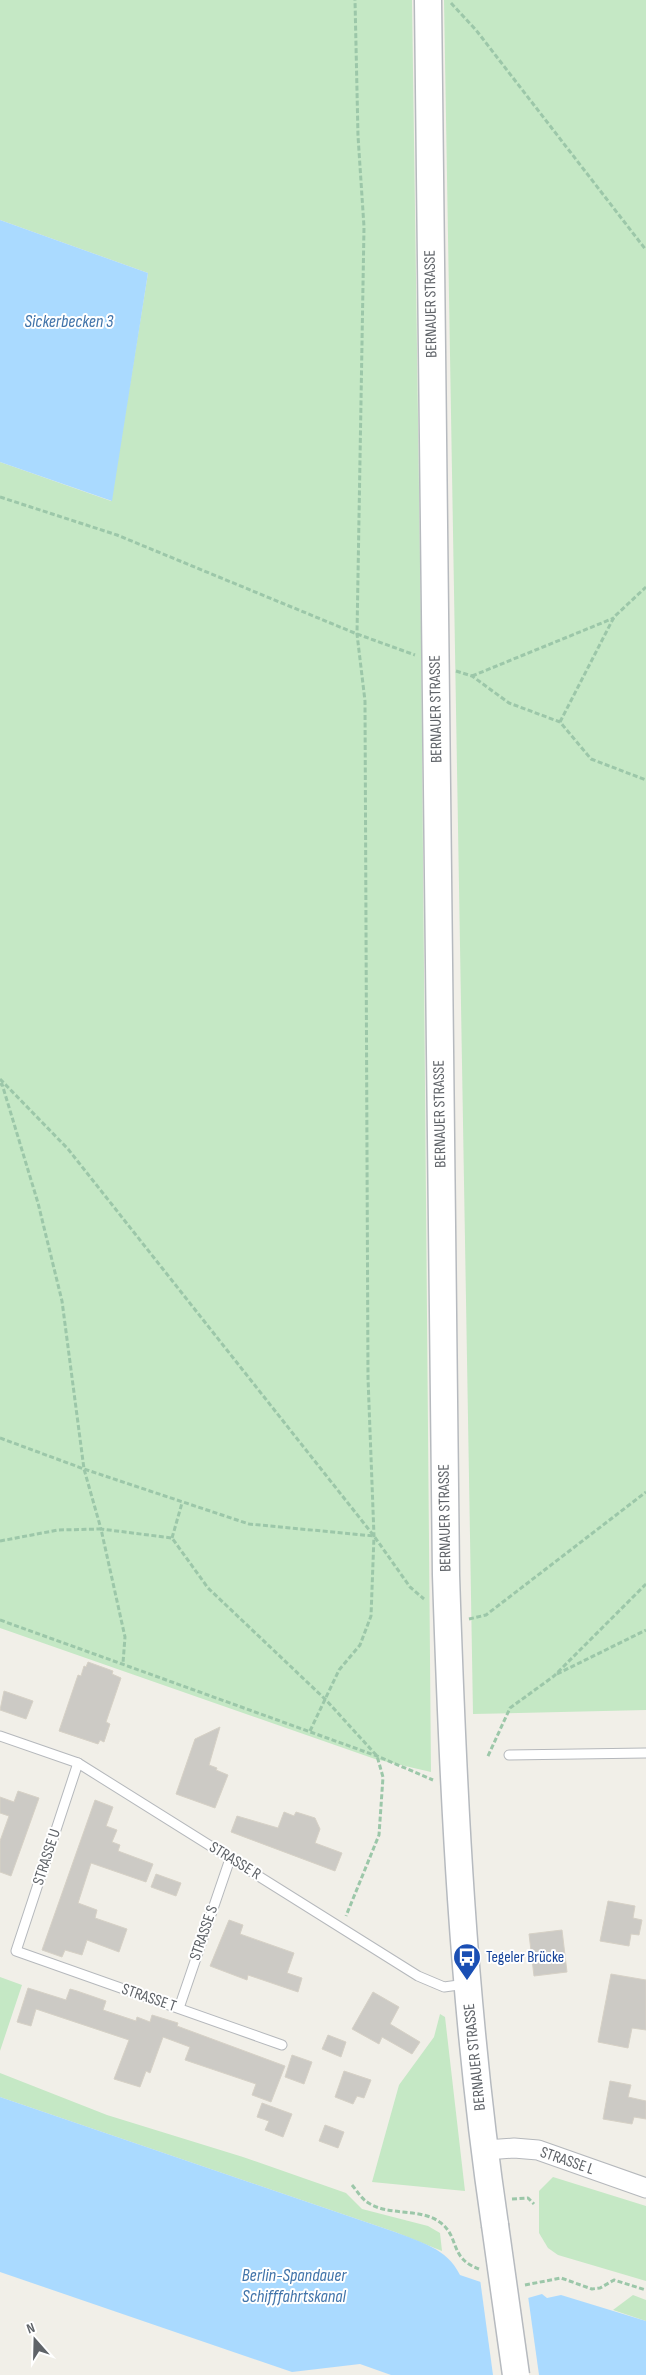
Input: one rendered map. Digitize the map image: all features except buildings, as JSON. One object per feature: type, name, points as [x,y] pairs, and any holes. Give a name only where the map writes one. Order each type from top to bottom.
[{"type":"main road","name":"BERNAUER STRASSE","points":[[428,0],[447,1613],[453,1779],[467,1984],[495,2225],[516,2375]]},
{"type":"street","name":"STRASSE L","points":[[486,2150],[514,2148],[538,2150],[646,2188]]},
{"type":"lane","name":"STRASSE R","points":[[0,1736],[78,1763],[418,1976],[444,1987],[467,1984]]},
{"type":"lane","points":[[509,1755],[646,1753]]},
{"type":"lane","name":"STRASSE U","points":[[16,1951],[78,1763]]},
{"type":"lane","name":"STRASSE S","points":[[178,2008],[230,1859]]},
{"type":"lane","name":"STRASSE T","points":[[16,1951],[282,2045]]},
{"type":"path","points":[[310,1731],[339,1670],[360,1645],[371,1616],[374,1536],[368,1378],[365,701],[358,634],[364,227],[358,136],[355,0]]},
{"type":"path","points":[[447,0],[476,30],[646,250]]},
{"type":"path","points":[[0,497],[117,535],[358,634],[416,655],[435,665],[472,676],[509,702],[560,722],[591,759],[646,780]]},
{"type":"path","points":[[560,722],[614,617],[646,587]]},
{"type":"path","points":[[472,676],[614,617]]},
{"type":"path","points":[[0,1079],[38,1203],[62,1301],[84,1469],[125,1637],[124,1663]]},
{"type":"path","points":[[1,1084],[68,1148],[374,1536],[410,1587],[433,1606],[447,1613],[475,1618],[486,1615],[646,1492]]},
{"type":"path","points":[[0,1438],[84,1469],[249,1524],[374,1536]]},
{"type":"path","points":[[172,1538],[182,1502]]},
{"type":"path","points":[[0,1542],[58,1530],[100,1529],[172,1538],[208,1588],[326,1700],[377,1756],[383,1777],[379,1835],[358,1892],[341,1927]]},
{"type":"path","points":[[488,1756],[510,1708],[554,1676],[646,1584]]},
{"type":"path","points":[[0,1620],[310,1731],[437,1781],[453,1779]]},
{"type":"path","points":[[554,1676],[646,1630]]},
{"type":"path","points":[[610,2282],[614,2280],[646,2290]]},
{"type":"green space","points":[[0,0],[412,0],[421,628],[431,1772],[375,1759],[0,1628],[0,462],[111,501],[148,273],[0,220]]},
{"type":"green space","points":[[444,0],[646,0],[646,1710],[473,1714]]},
{"type":"green space","points":[[0,1977],[22,1985],[0,2051]]},
{"type":"green space","points":[[440,2014],[445,2017],[465,2191],[372,2182],[399,2085],[434,2037]]},
{"type":"green space","points":[[0,2073],[107,2115],[243,2157],[346,2193],[362,2209],[428,2226],[440,2233],[442,2251],[395,2232],[0,2097]]},
{"type":"green space","points":[[553,2177],[646,2206],[646,2281],[558,2255],[548,2248],[539,2233],[539,2191]]},
{"type":"green space","points":[[633,2295],[646,2300],[646,2321],[613,2310]]},
{"type":"water","name":"Sickerbecken 3","points":[[0,220],[148,273],[112,501],[0,462]]},
{"type":"water","name":"Berlin-Spandauer Schifffahrtskanal","points":[[0,2097],[414,2239],[432,2247],[448,2258],[460,2275],[528,2298],[542,2294],[547,2298],[561,2295],[646,2321],[646,2375],[391,2375],[360,2364],[292,2372],[0,2272]]},
{"type":"pier","points":[[480,2279],[528,2296],[539,2375],[493,2375]]},
{"type":"place","name":"Tegeler Brücke","points":[[467,1981]]}]
